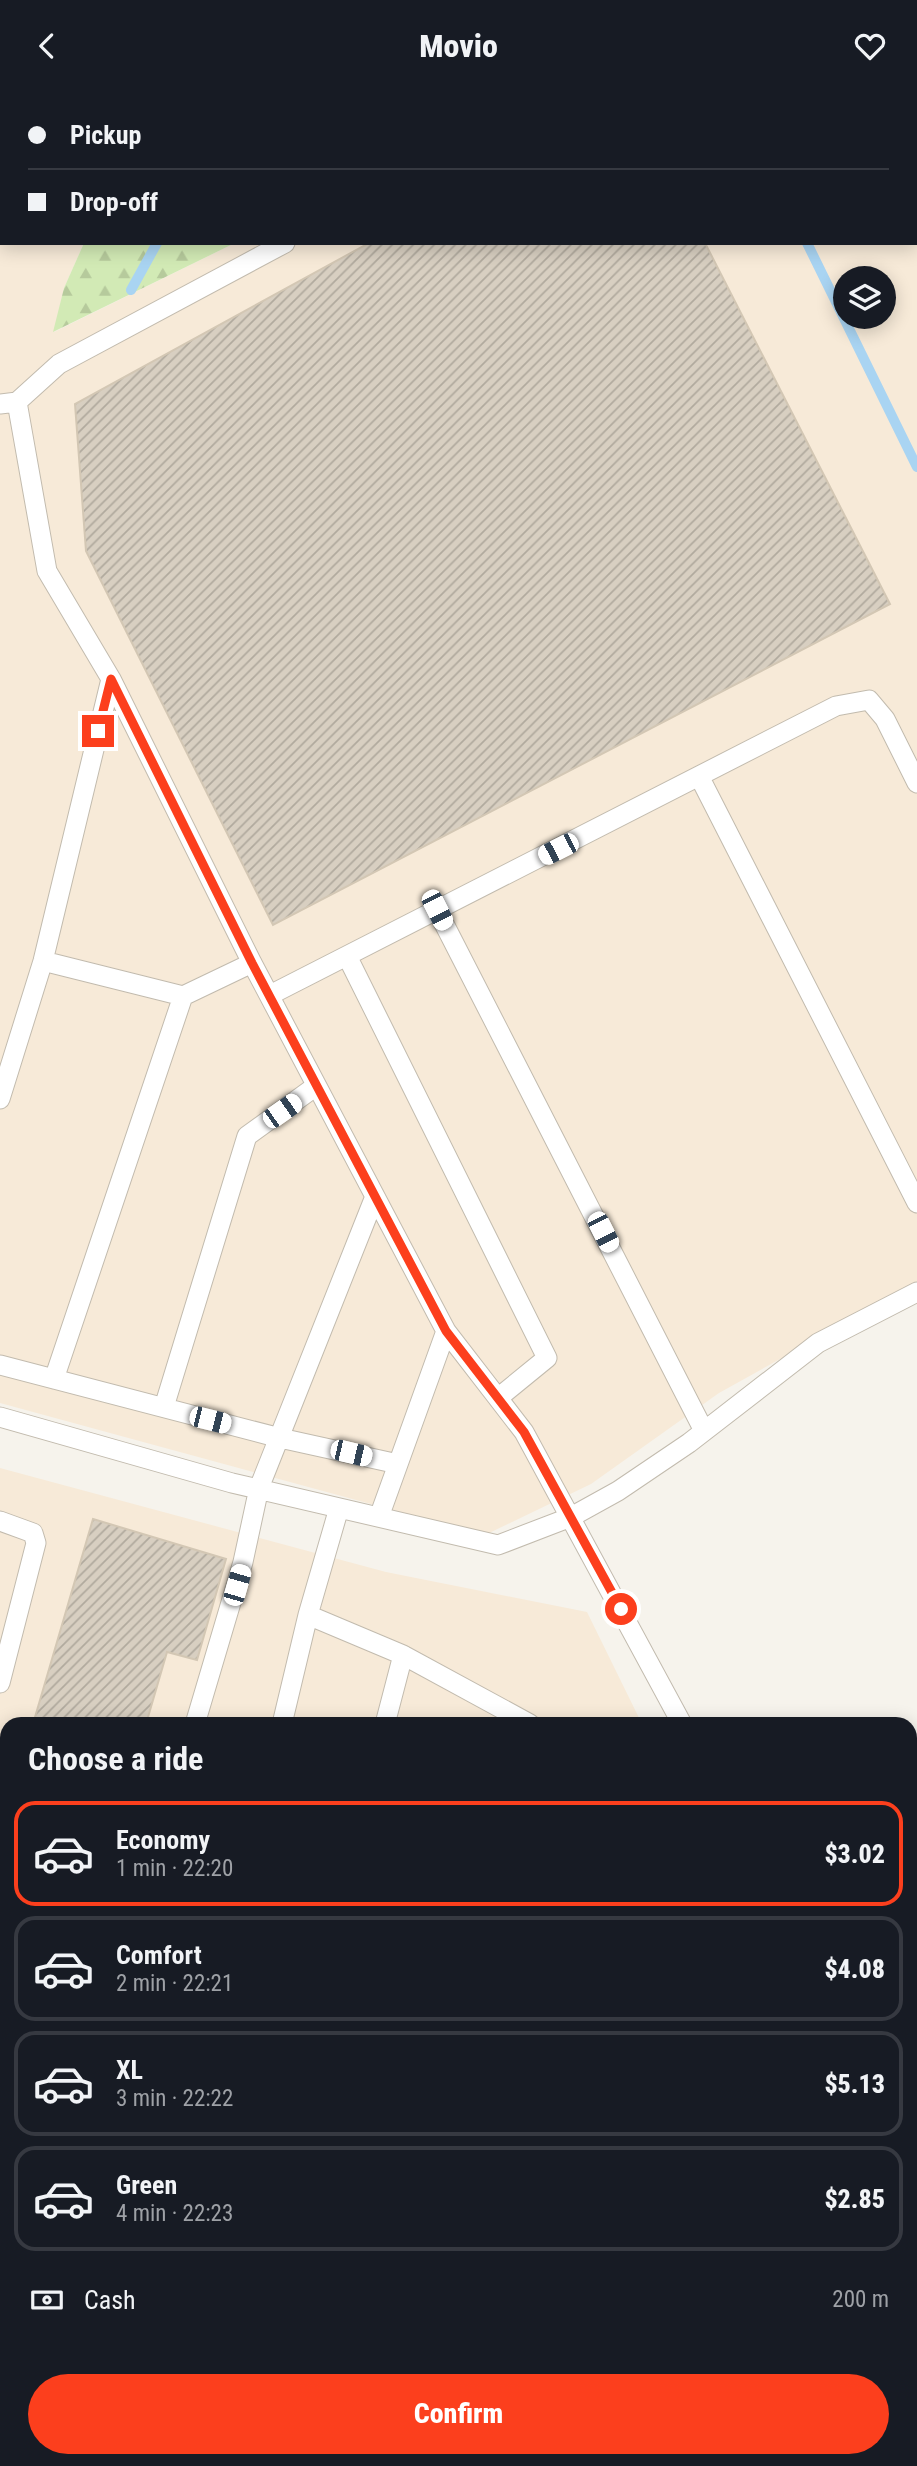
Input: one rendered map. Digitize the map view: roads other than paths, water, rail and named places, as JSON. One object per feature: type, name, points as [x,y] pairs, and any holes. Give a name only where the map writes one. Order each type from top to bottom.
[{"type":"lane","points":[[281,245],[59,364],[8,403],[47,571],[111,679],[252,963],[374,1199],[446,1331],[524,1432],[678,1717]]},
{"type":"lane","points":[[0,1099],[43,961],[111,679]]},
{"type":"lane","points":[[270,995],[836,706],[869,700],[885,719],[917,783]]},
{"type":"lane","points":[[699,776],[917,1203]]},
{"type":"lane","points":[[437,910],[704,1431]]},
{"type":"lane","points":[[347,956],[547,1358],[498,1398]]},
{"type":"lane","points":[[43,961],[183,996],[252,963]]},
{"type":"lane","points":[[54,1379],[183,996]]},
{"type":"lane","points":[[164,1407],[247,1136],[316,1086]]},
{"type":"lane","points":[[197,1717],[243,1562],[259,1489],[374,1199]]},
{"type":"lane","points":[[0,1417],[259,1489],[498,1545],[571,1517],[618,1491],[704,1431],[818,1343],[917,1292]]},
{"type":"lane","points":[[379,1517],[446,1331]]},
{"type":"lane","points":[[0,1365],[280,1438],[398,1464]]},
{"type":"lane","points":[[284,1717],[308,1615],[339,1508]]},
{"type":"lane","points":[[0,1521],[33,1533],[36,1543],[4,1651],[0,1683]]},
{"type":"lane","points":[[308,1615],[403,1655],[517,1717]]},
{"type":"lane","points":[[387,1717],[403,1655]]},
{"type":"waterway","points":[[131,290],[156,245]]},
{"type":"waterway","points":[[808,245],[917,467]]}]
